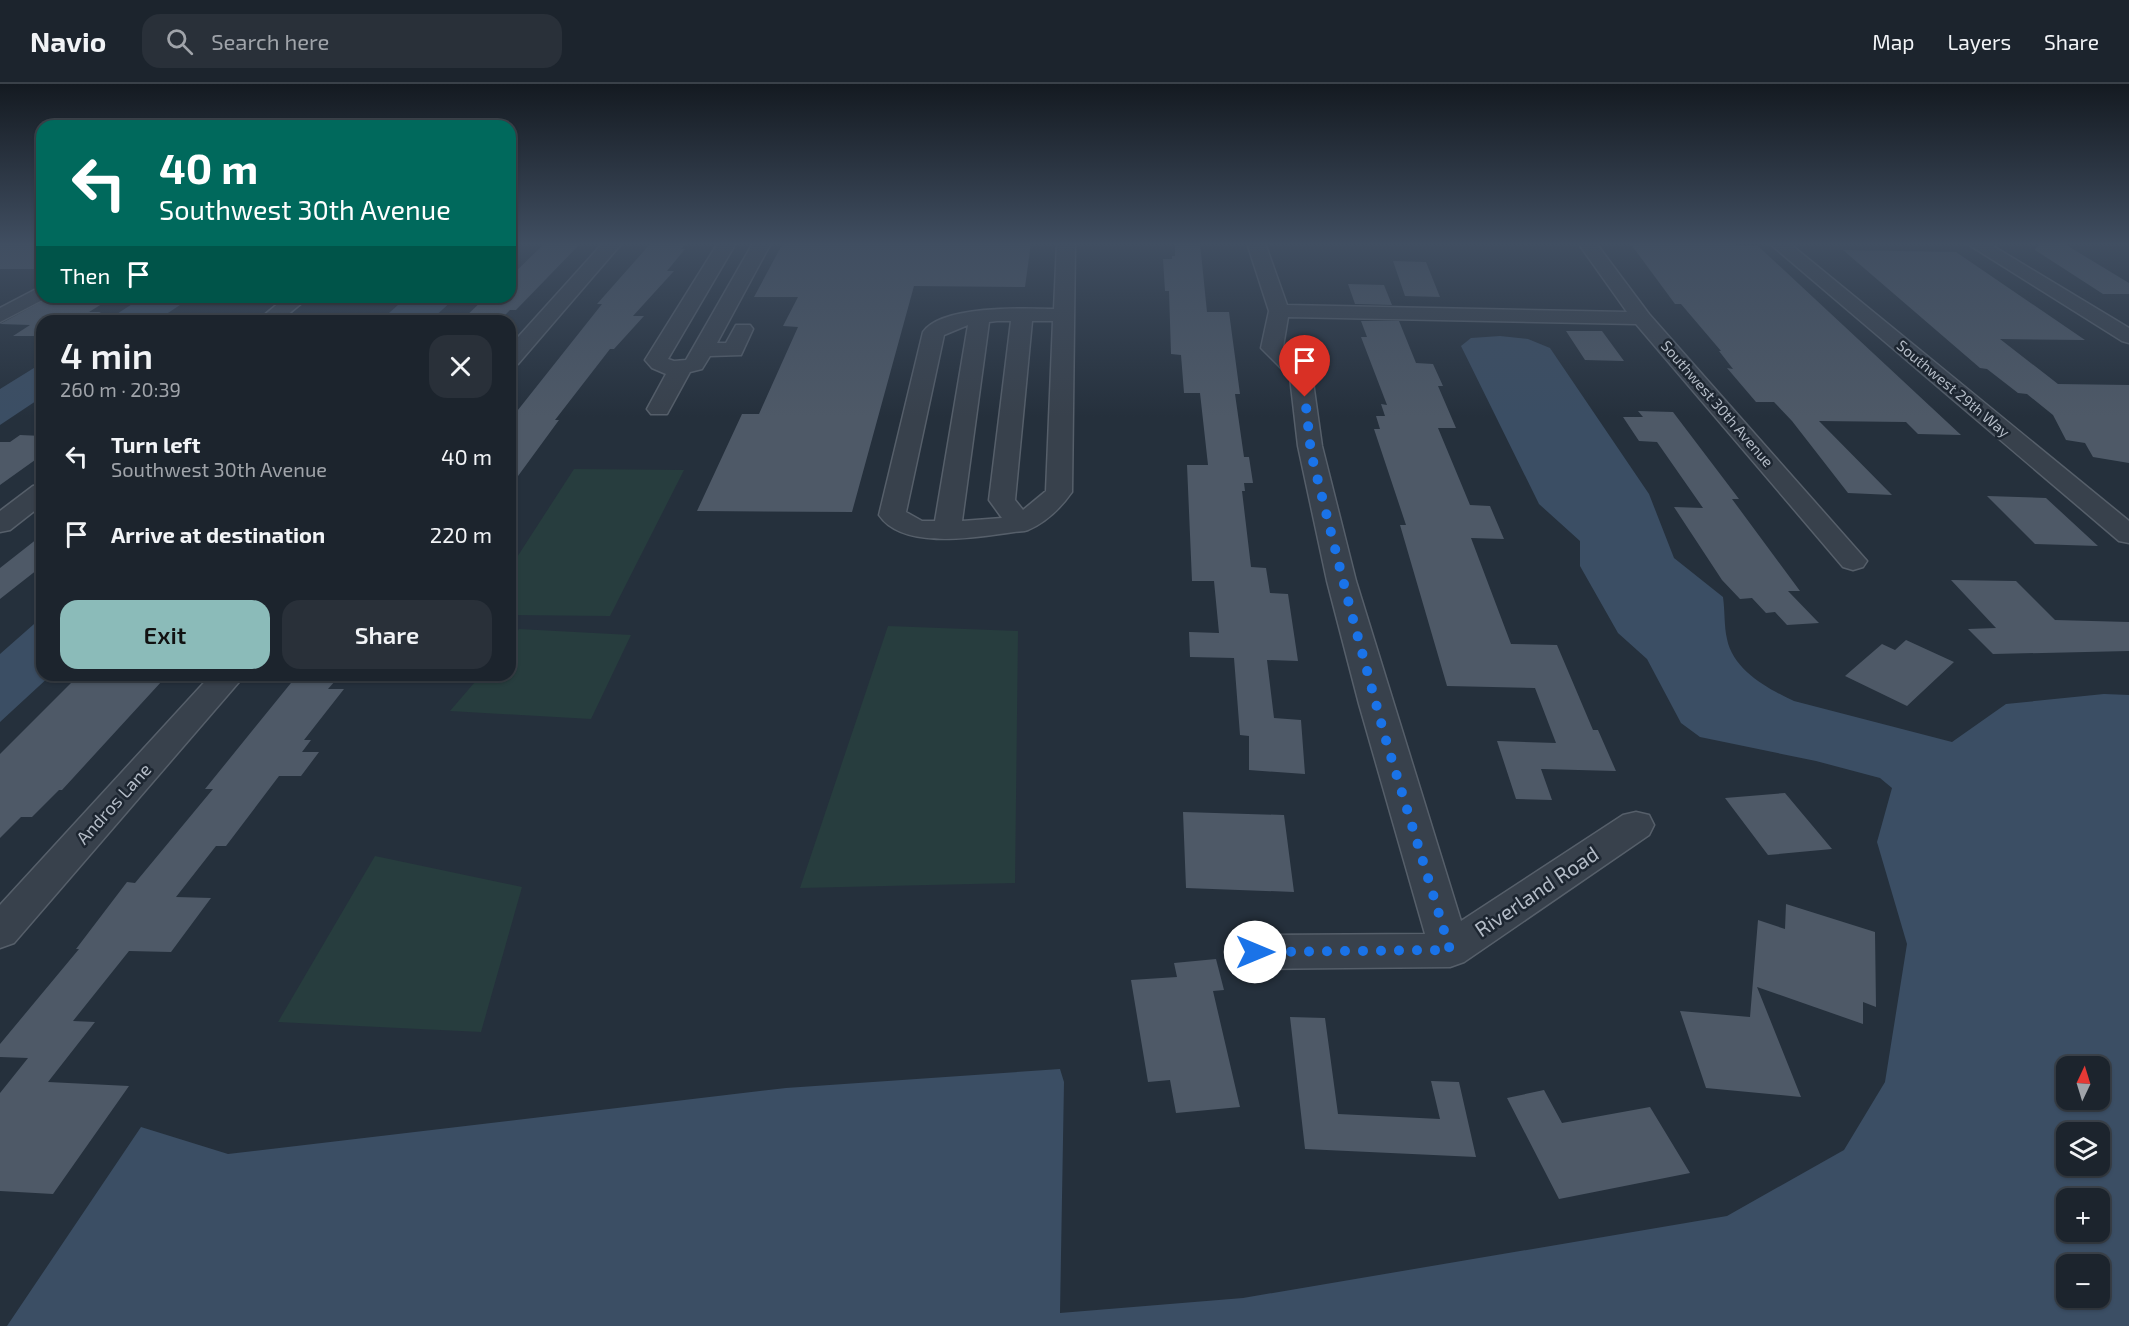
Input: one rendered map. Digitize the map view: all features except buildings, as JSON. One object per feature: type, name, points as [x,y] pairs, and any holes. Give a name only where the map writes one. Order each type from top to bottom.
[{"type":"street","points":[[0,316],[26,301]]},
{"type":"street","points":[[516,352],[562,301]]},
{"type":"street","points":[[692,301],[656,360],[668,368],[680,369],[694,364],[730,301]]},
{"type":"street","points":[[1063,301],[1059,492],[1050,504],[1020,524],[995,529],[917,529],[892,515],[934,332],[956,320],[980,315],[1063,315]]},
{"type":"street","points":[[1255,952],[1450,950],[1385,737],[1347,597],[1311,453],[1301,375],[1272,348],[1279,312],[1275,301]]},
{"type":"street","name":"Southwest 30th Avenue","points":[[1630,301],[1853,561]]},
{"type":"street","name":"Southwest 29th Way","points":[[1848,301],[2129,535]]},
{"type":"street","points":[[2070,301],[2129,337]]},
{"type":"street","points":[[275,315],[291,303]]},
{"type":"street","points":[[1279,312],[1642,318]]},
{"type":"street","points":[[947,529],[980,315]]},
{"type":"street","points":[[1020,524],[1002,500],[1022,315]]},
{"type":"street","points":[[704,349],[733,350],[743,329]]},
{"type":"street","points":[[659,409],[680,369]]},
{"type":"street","points":[[0,524],[36,497]]},
{"type":"street","name":"Andros Lane","points":[[0,932],[224,681]]},
{"type":"street","name":"Riverland Road","points":[[1450,950],[1636,825]]},
{"type":"green space","points":[[574,469],[684,470],[610,616],[516,615],[516,559]]},
{"type":"green space","points":[[888,626],[1018,631],[1015,883],[800,888]]},
{"type":"green space","points":[[519,629],[631,635],[591,719],[450,711],[476,681],[516,681],[516,633]]},
{"type":"green space","points":[[375,856],[522,887],[481,1032],[278,1022]]},
{"type":"water","points":[[134,303],[183,303],[165,315],[115,315]]},
{"type":"water","points":[[400,303],[450,303],[436,315],[387,315]]},
{"type":"water","points":[[1500,336],[1528,339],[1550,348],[1649,494],[1674,558],[1723,597],[1727,639],[1736,660],[1753,677],[1773,691],[1794,701],[1952,742],[2006,704],[2104,694],[2129,695],[2129,1326],[7,1326],[141,1127],[228,1154],[786,1088],[1060,1069],[1064,1082],[1060,1313],[1243,1298],[1727,1216],[1844,1150],[1885,1082],[1907,944],[1877,842],[1892,788],[1880,778],[1816,761],[1700,737],[1681,723],[1647,659],[1618,633],[1580,566],[1580,541],[1539,504],[1461,346],[1471,338]]},
{"type":"water","points":[[36,367],[36,401],[0,425],[0,389]]},
{"type":"water","points":[[36,622],[36,681],[44,681],[0,722],[0,654]]},
{"type":"route","points":[[1255,952],[1450,950],[1385,737],[1350,608],[1311,453],[1305,397]]}]
